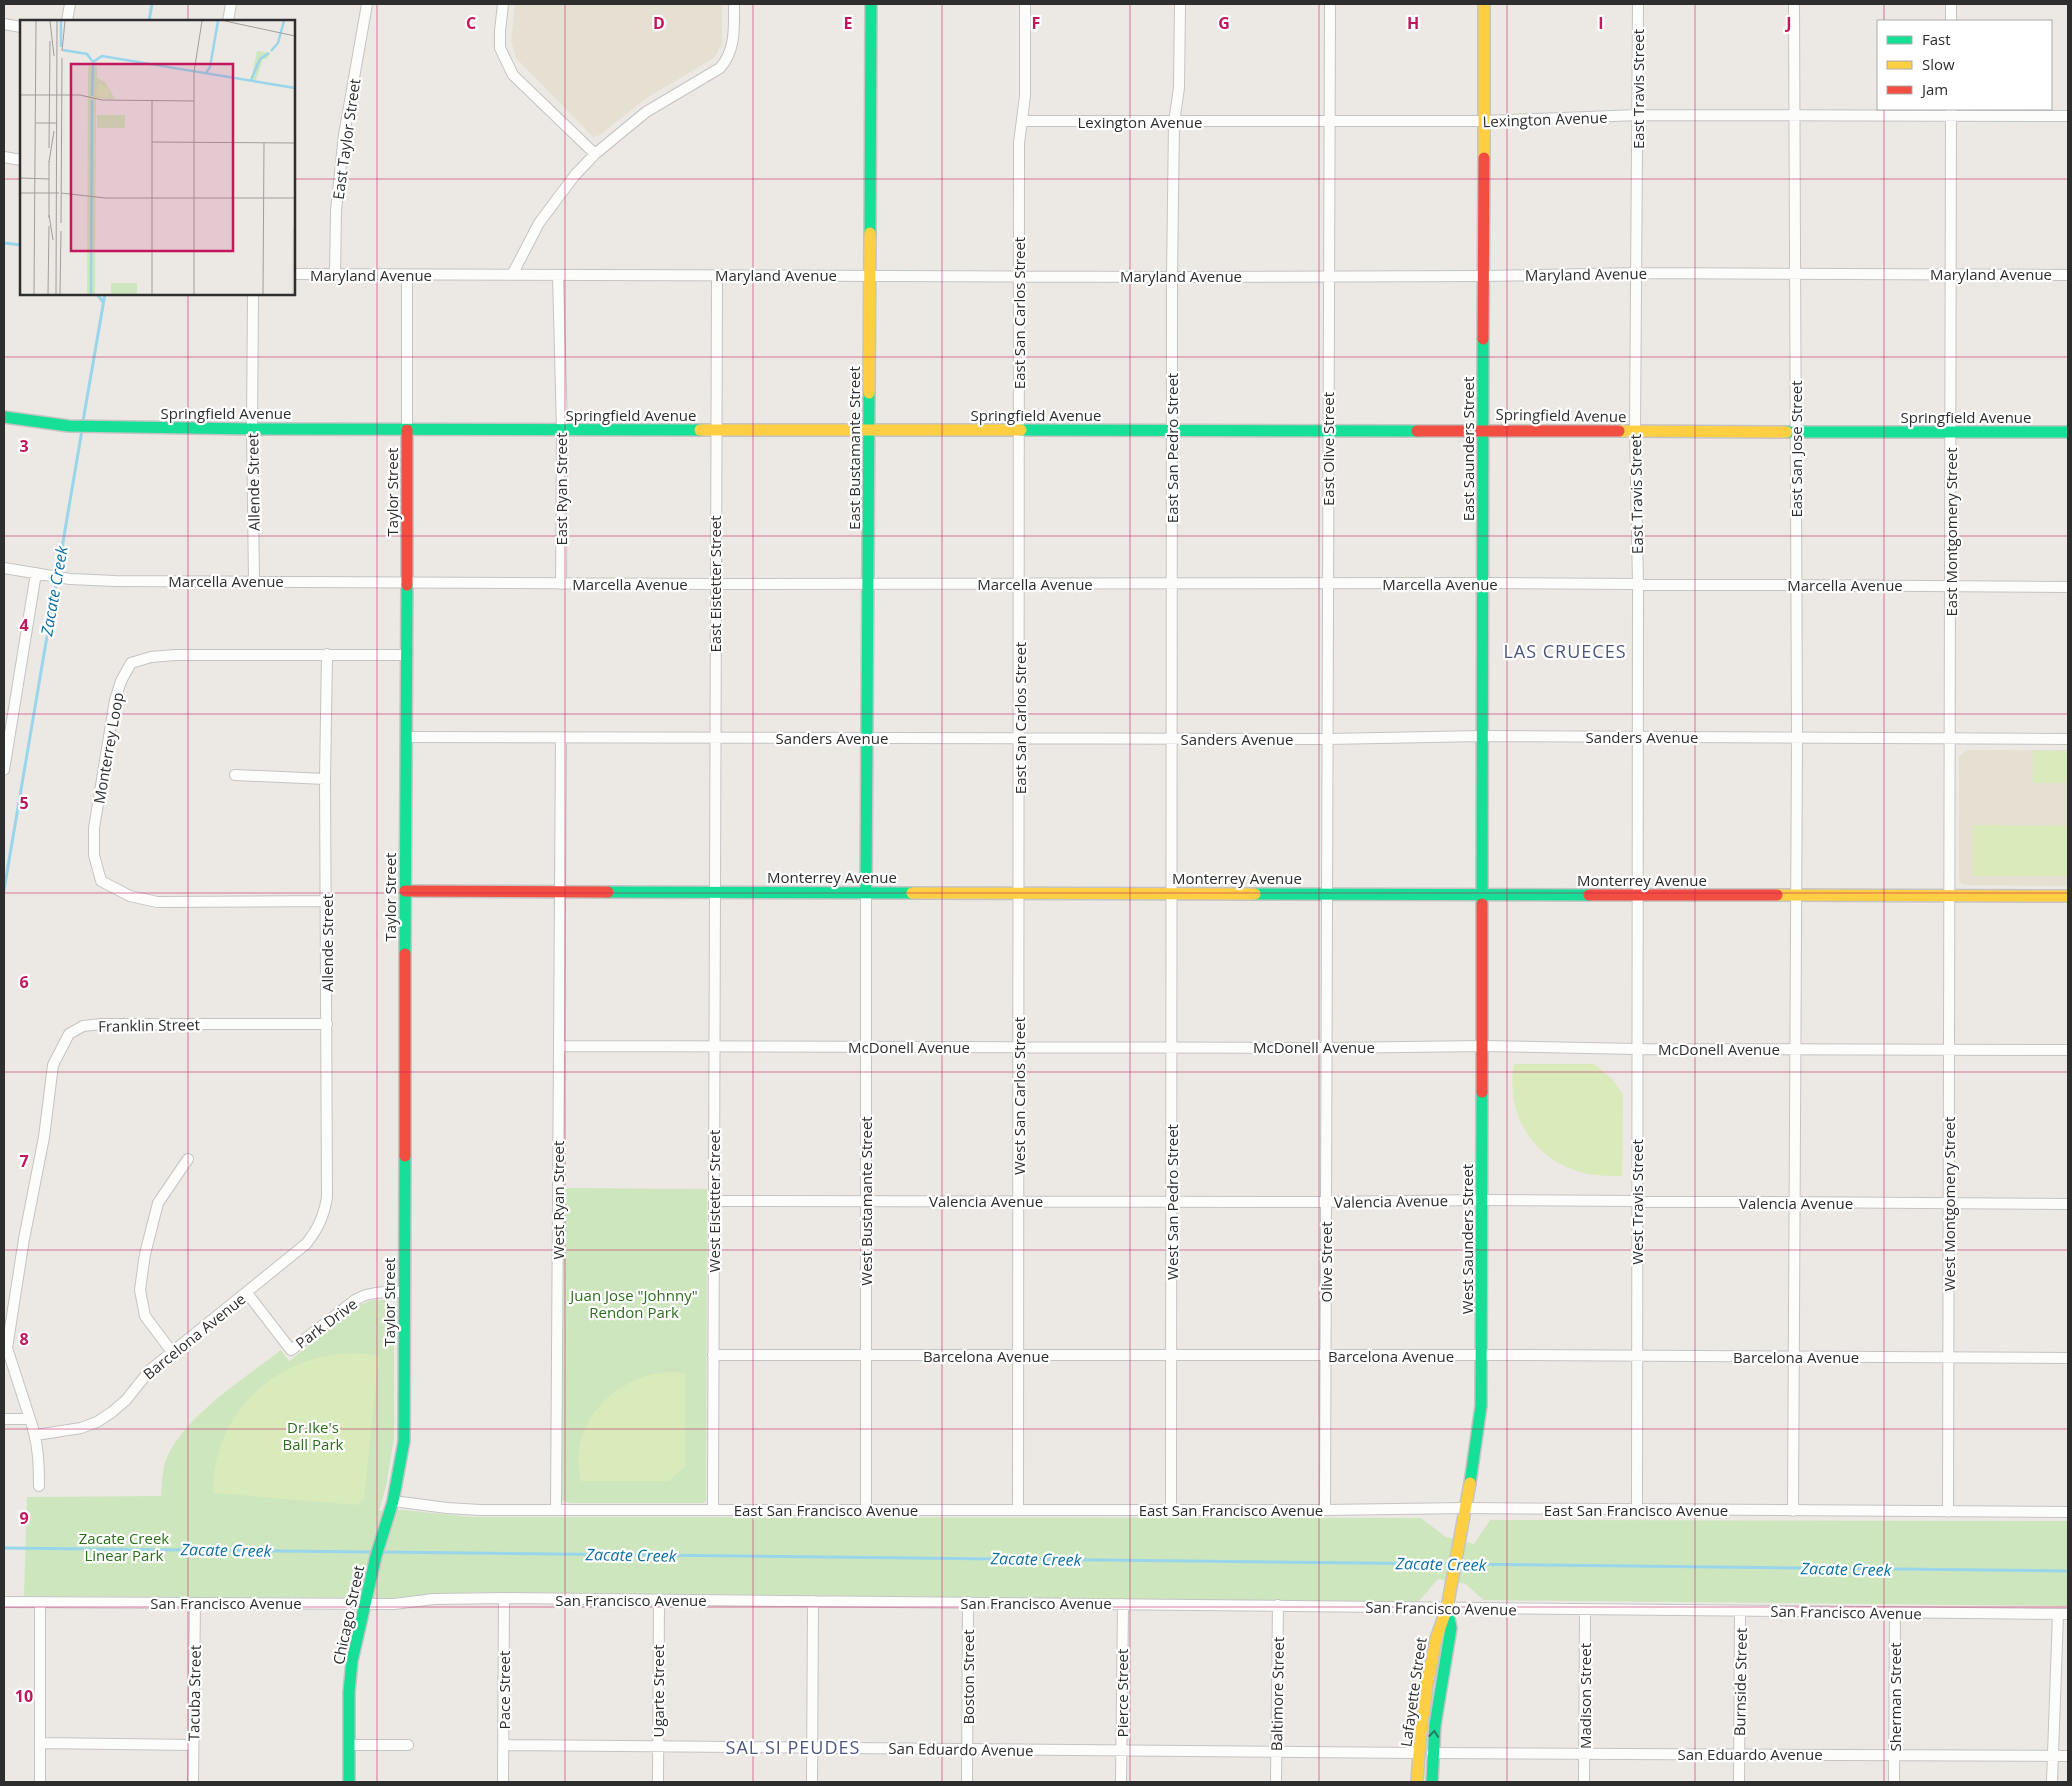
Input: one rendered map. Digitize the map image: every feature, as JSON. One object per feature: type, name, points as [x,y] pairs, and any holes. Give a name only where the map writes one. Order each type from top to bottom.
[{"type":"main road","name":"East Bustamante Street","points":[[866,892],[871,4]]},
{"type":"main road","name":"East Saunders Street","points":[[1483,894],[1484,4]]},
{"type":"main road","name":"Springfield Avenue","points":[[4,417],[69,426],[252,429],[1484,429],[2068,432]]},
{"type":"main road","name":"Taylor Street","points":[[388,1517],[394,1501],[404,1440],[407,430]]},
{"type":"main road","name":"Monterrey Avenue","points":[[405,891],[2068,896]]},
{"type":"main road","name":"West Saunders Street","points":[[1452,1582],[1480,1422],[1482,1356],[1483,894]]},
{"type":"main road","name":"Chicago Street","points":[[349,1782],[352,1660],[364,1604],[388,1517]]},
{"type":"main road","name":"Lafayette Street","points":[[1417,1782],[1422,1719],[1438,1627],[1447,1608],[1452,1582]]},
{"type":"main road","name":"Lafayette Street","points":[[1432,1782],[1432,1753],[1440,1684],[1451,1628],[1447,1608]]},
{"type":"street","points":[[67,20],[70,4]]},
{"type":"street","points":[[228,20],[231,4]]},
{"type":"street","name":"East Taylor Street","points":[[335,274],[336,210],[344,135],[367,4]]},
{"type":"street","points":[[503,4],[500,48],[513,75],[595,154]]},
{"type":"street","points":[[512,275],[539,223],[574,175],[595,154],[646,112],[720,68],[727,60],[732,49],[734,34],[734,4]]},
{"type":"street","name":"East San Carlos Street","points":[[1020,893],[1019,142],[1025,96],[1025,4]]},
{"type":"street","name":"East San Pedro Street","points":[[1173,893],[1172,277],[1174,122],[1179,88],[1180,4]]},
{"type":"street","name":"East Olive Street","points":[[1327,894],[1330,4]]},
{"type":"street","name":"East Travis Street","points":[[1637,894],[1638,584],[1635,431],[1638,273],[1638,4]]},
{"type":"street","name":"East San Jose Street","points":[[1793,1511],[1797,738],[1794,4]]},
{"type":"street","points":[[1951,4],[1951,20]]},
{"type":"street","points":[[4,24],[20,27]]},
{"type":"street","name":"Lexington Avenue","points":[[1022,121],[1484,121],[1638,115],[1795,116],[1951,112],[2068,116]]},
{"type":"street","name":"East Montgomery Street","points":[[1950,896],[1951,112]]},
{"type":"street","points":[[4,156],[20,160]]},
{"type":"street","name":"Maryland Avenue","points":[[295,274],[1172,277],[1484,276],[1638,273],[2068,275]]},
{"type":"street","name":"Taylor Street","points":[[407,275],[407,430]]},
{"type":"street","name":"East Ryan Street","points":[[558,275],[562,430],[561,584]]},
{"type":"street","name":"East Eistetter Street","points":[[714,892],[718,275]]},
{"type":"street","name":"Allende Street","points":[[253,295],[254,580]]},
{"type":"street","name":"Marcella Avenue","points":[[4,568],[70,579],[115,581],[254,580],[561,584],[1483,583],[2068,587]]},
{"type":"street","points":[[4,770],[6,736],[40,574]]},
{"type":"street","name":"Allende Street","points":[[317,1229],[324,1212],[327,1197],[325,779],[327,654]]},
{"type":"street","name":"Monterrey Loop","points":[[327,901],[157,902],[130,896],[101,881],[94,855],[94,828],[115,700],[121,681],[130,664],[151,657],[175,655],[406,655]]},
{"type":"street","name":"Sanders Avenue","points":[[406,738],[1327,739],[1483,736],[2068,739]]},
{"type":"street","points":[[560,892],[561,738]]},
{"type":"street","points":[[235,775],[325,779]]},
{"type":"street","name":"West Ryan Street","points":[[556,1509],[560,892]]},
{"type":"street","name":"West Eistetter Street","points":[[713,1509],[714,892]]},
{"type":"street","name":"West Bustamante Street","points":[[866,892],[866,1510]]},
{"type":"street","name":"West San Carlos Street","points":[[1018,1510],[1020,893]]},
{"type":"street","name":"West San Pedro Street","points":[[1171,1510],[1173,893]]},
{"type":"street","name":"Olive Street","points":[[1325,1510],[1327,894]]},
{"type":"street","name":"West Travis Street","points":[[1637,894],[1638,1510]]},
{"type":"street","name":"West Montgomery Street","points":[[1948,1512],[1950,896]]},
{"type":"street","name":"Franklin Street","points":[[39,1486],[39,1452],[36,1435],[7,1348],[24,1239],[44,1137],[54,1065],[70,1034],[83,1026],[101,1024],[327,1024]]},
{"type":"street","name":"McDonell Avenue","points":[[559,1046],[1172,1048],[1483,1046],[2068,1050]]},
{"type":"street","points":[[172,1352],[145,1316],[140,1290],[145,1254],[158,1203],[188,1159]]},
{"type":"street","name":"Valencia Avenue","points":[[714,1201],[1326,1202],[1482,1200],[2068,1204]]},
{"type":"street","name":"Barcelona Avenue","points":[[36,1435],[80,1428],[97,1422],[112,1412],[126,1400],[150,1370],[306,1244],[317,1229]]},
{"type":"street","name":"Park Drive","points":[[246,1293],[291,1350],[364,1295],[404,1292]]},
{"type":"street","name":"Barcelona Avenue","points":[[713,1355],[2068,1358]]},
{"type":"street","points":[[4,1419],[30,1419]]},
{"type":"street","name":"East San Francisco Avenue","points":[[394,1501],[480,1510],[1325,1510],[1466,1508],[2068,1512]]},
{"type":"street","name":"San Francisco Avenue","points":[[4,1602],[394,1604],[434,1599],[504,1598],[2063,1614]]},
{"type":"street","name":"Pace Street","points":[[503,1782],[504,1598]]},
{"type":"street","name":"Ugarte Street","points":[[658,1600],[658,1782]]},
{"type":"street","points":[[812,1782],[813,1601]]},
{"type":"street","points":[[40,1602],[40,1782]]},
{"type":"street","name":"Boston Street","points":[[967,1782],[968,1602]]},
{"type":"street","name":"Tacuba Street","points":[[193,1782],[195,1603]]},
{"type":"street","name":"Pierce Street","points":[[1121,1782],[1123,1604]]},
{"type":"street","name":"Baltimore Street","points":[[1276,1782],[1278,1605]]},
{"type":"street","name":"Madison Street","points":[[1584,1782],[1585,1610]]},
{"type":"street","name":"Burnside Street","points":[[1739,1782],[1740,1611]]},
{"type":"street","name":"Sherman Street","points":[[1894,1782],[1895,1613]]},
{"type":"street","points":[[2052,1782],[2063,1614]]},
{"type":"street","points":[[41,1743],[193,1745]]},
{"type":"street","points":[[349,1745],[408,1746]]},
{"type":"street","name":"San Eduardo Avenue","points":[[504,1745],[1419,1753]]},
{"type":"street","name":"San Eduardo Avenue","points":[[1432,1753],[2068,1756]]},
{"type":"shaded area","points":[[515,4],[722,4],[722,44],[714,58],[645,99],[600,135],[593,137],[516,58],[511,41]]},
{"type":"shaded area","points":[[1966,750],[2068,750],[2068,886],[1964,885],[1959,881],[1959,757]]},
{"type":"green space","points":[[2033,751],[2068,751],[2068,783],[2033,783]]},
{"type":"green space","points":[[1973,825],[2068,826],[2068,876],[1973,876]]},
{"type":"green space","points":[[1514,1064],[1594,1064],[1612,1079],[1623,1094],[1622,1176],[1580,1172],[1548,1156],[1536,1145],[1518,1116],[1512,1082]]},
{"type":"green space","name":"Juan Jose \"Johnny\" Rendon Park","points":[[562,1188],[707,1189],[706,1500],[704,1503],[569,1503],[562,1500]]},
{"type":"green space","name":"Zacate Creek Linear Park","points":[[374,1300],[389,1300],[389,1303],[394,1306],[394,1438],[386,1486],[379,1511],[404,1510],[471,1517],[1421,1518],[1446,1537],[1474,1544],[1490,1520],[2068,1521],[2068,1606],[1483,1600],[1466,1584],[1438,1579],[1418,1602],[476,1592],[391,1598],[24,1596],[27,1497],[161,1496],[163,1470],[168,1455],[177,1440],[203,1411],[281,1350],[289,1361],[359,1305]]},
{"type":"green space","name":"Dr.Ike's Ball Park","points":[[356,1353],[379,1356],[364,1499],[357,1505],[213,1493],[216,1464],[224,1437],[237,1413],[254,1393],[276,1376],[300,1364],[327,1356]]},
{"type":"green space","points":[[669,1372],[685,1373],[685,1466],[669,1481],[581,1481],[579,1460],[581,1440],[588,1423],[599,1407],[613,1393],[630,1383],[649,1375]]},
{"type":"waterway","points":[[149,20],[152,4]]},
{"type":"waterway","name":"Zacate Creek","points":[[4,243],[20,245]]},
{"type":"waterway","name":"Zacate Creek","points":[[98,295],[103,302]]},
{"type":"waterway","name":"Zacate Creek","points":[[83,421],[105,295]]},
{"type":"waterway","name":"Zacate Creek","points":[[4,890],[82,430]]},
{"type":"waterway","name":"Zacate Creek","points":[[4,1548],[373,1552]]},
{"type":"waterway","name":"Zacate Creek","points":[[382,1552],[1451,1564]]},
{"type":"waterway","name":"Zacate Creek","points":[[1459,1564],[2068,1571]]},
{"type":"traffic: fast","points":[[870,233],[871,4]]},
{"type":"traffic: fast","points":[[1482,904],[1483,339]]},
{"type":"traffic: fast","points":[[866,892],[869,393]]},
{"type":"traffic: fast","points":[[4,417],[69,426],[252,429],[700,430]]},
{"type":"traffic: fast","points":[[1021,430],[1417,431]]},
{"type":"traffic: fast","points":[[1787,432],[2068,432]]},
{"type":"traffic: fast","points":[[405,954],[407,585]]},
{"type":"traffic: fast","points":[[608,892],[912,893]]},
{"type":"traffic: fast","points":[[1255,894],[1589,895]]},
{"type":"traffic: fast","points":[[1470,1483],[1481,1406],[1482,1092]]},
{"type":"traffic: fast","points":[[349,1782],[349,1692],[352,1661],[376,1556],[393,1501],[404,1441],[405,1156]]},
{"type":"traffic: fast","points":[[1432,1782],[1435,1725],[1451,1628],[1447,1608]]},
{"type":"traffic: slow","points":[[1484,4],[1484,158]]},
{"type":"traffic: slow","points":[[869,393],[870,233]]},
{"type":"traffic: slow","points":[[700,430],[1021,430]]},
{"type":"traffic: slow","points":[[1619,431],[1787,432]]},
{"type":"traffic: slow","points":[[912,893],[1255,894]]},
{"type":"traffic: slow","points":[[1777,895],[2068,896]]},
{"type":"traffic: slow","points":[[1417,1782],[1427,1685],[1436,1639],[1447,1608],[1470,1483]]},
{"type":"traffic: jam","points":[[1483,339],[1484,158]]},
{"type":"traffic: jam","points":[[407,430],[407,585]]},
{"type":"traffic: jam","points":[[1417,431],[1619,431]]},
{"type":"traffic: jam","points":[[405,891],[608,892]]},
{"type":"traffic: jam","points":[[1589,895],[1777,895]]},
{"type":"traffic: jam","points":[[1482,904],[1482,1092]]},
{"type":"traffic: jam","points":[[405,954],[405,1156]]},
{"type":"district","name":"LAS CRUECES","points":[[1565,651]]},
{"type":"district","name":"SAL SI PEUDES","points":[[793,1747]]}]
